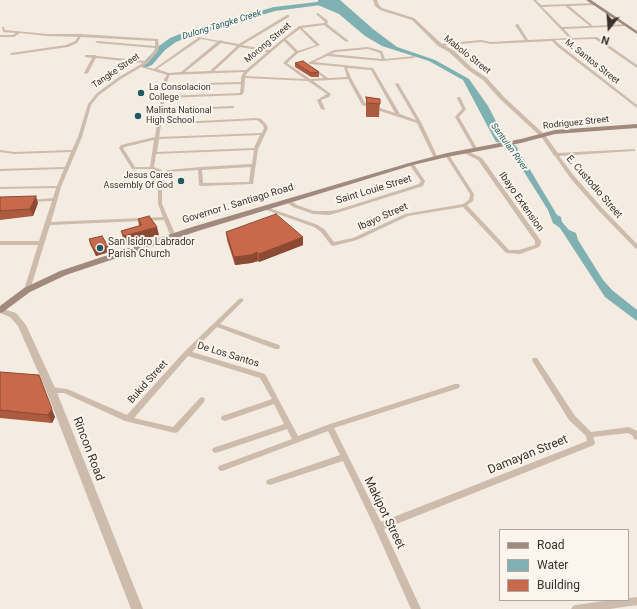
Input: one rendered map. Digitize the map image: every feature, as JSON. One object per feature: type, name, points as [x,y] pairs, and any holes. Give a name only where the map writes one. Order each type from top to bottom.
[{"type":"main road","points":[[588,0],[636,31]]},
{"type":"main road","name":"Rodriguez Street","points":[[494,147],[555,132],[637,126]]},
{"type":"main road","name":"Governor I. Santiago Road","points":[[0,310],[27,290],[63,273],[174,236],[411,164],[447,155],[494,147]]},
{"type":"street","name":"Mabolo Street","points":[[375,0],[377,6],[381,9],[413,19],[440,45],[451,51],[470,69],[485,79],[502,98],[542,135]]},
{"type":"street","points":[[534,0],[571,38]]},
{"type":"street","points":[[540,6],[595,4]]},
{"type":"street","points":[[566,5],[593,27]]},
{"type":"street","points":[[318,14],[327,22],[325,24],[347,41]]},
{"type":"street","points":[[210,73],[240,45],[288,16]]},
{"type":"street","name":"Morong Street","points":[[164,97],[241,94],[243,78],[247,71],[269,51],[300,27],[325,24]]},
{"type":"street","points":[[517,25],[527,41]]},
{"type":"street","points":[[561,28],[626,25]]},
{"type":"street","points":[[300,27],[318,45],[297,52],[285,63],[329,94],[328,96],[319,100],[323,109]]},
{"type":"street","name":"Tangke Street","points":[[3,28],[4,31],[157,40],[157,47],[147,62],[120,78],[94,98],[89,105],[80,137],[59,187],[27,290]]},
{"type":"street","points":[[0,36],[14,36],[20,32]]},
{"type":"street","points":[[12,54],[70,45],[76,42],[81,36]]},
{"type":"street","points":[[154,70],[198,38],[269,51]]},
{"type":"street","name":"M. Santos Street","points":[[637,66],[596,38],[552,39],[637,107]]},
{"type":"street","points":[[284,39],[297,52]]},
{"type":"street","points":[[440,45],[481,41],[491,43],[553,40]]},
{"type":"street","points":[[181,74],[221,41]]},
{"type":"street","points":[[96,42],[157,47]]},
{"type":"street","points":[[310,63],[337,50],[370,48],[381,52],[384,60]]},
{"type":"street","points":[[324,55],[384,60],[414,57]]},
{"type":"street","points":[[86,56],[147,62]]},
{"type":"street","points":[[86,73],[95,56]]},
{"type":"street","points":[[310,63],[310,66],[327,79]]},
{"type":"street","points":[[310,63],[372,69],[398,115]]},
{"type":"street","points":[[140,66],[169,74],[247,71]]},
{"type":"street","points":[[345,66],[349,78],[363,104],[419,122]]},
{"type":"street","points":[[152,168],[166,79],[169,74]]},
{"type":"street","points":[[243,78],[309,80],[349,78]]},
{"type":"street","points":[[166,85],[242,83]]},
{"type":"street","points":[[397,84],[419,122],[436,158]]},
{"type":"street","points":[[459,98],[464,109],[457,117],[476,150]]},
{"type":"street","points":[[162,110],[233,108]]},
{"type":"street","points":[[159,124],[260,120],[266,128],[256,149],[253,165],[253,182],[248,184],[201,185],[200,168]]},
{"type":"street","points":[[253,165],[168,171],[168,173],[152,168],[137,169],[133,167],[120,149],[124,146],[156,138],[262,134]]},
{"type":"street","name":"E. Custodio Street","points":[[542,135],[555,155],[601,210],[637,247]]},
{"type":"street","points":[[154,153],[256,149]]},
{"type":"street","points":[[555,155],[633,150]]},
{"type":"street","points":[[0,151],[74,151]]},
{"type":"street","points":[[0,156],[7,152]]},
{"type":"street","name":"Ibayo Extension","points":[[464,205],[508,252],[520,252],[537,246],[538,242],[480,159],[466,152]]},
{"type":"street","points":[[447,155],[472,194],[471,201],[464,205]]},
{"type":"street","name":"Saint Louie Street","points":[[287,201],[295,206],[313,212],[329,213],[338,211],[421,185],[422,181],[411,164]]},
{"type":"street","points":[[0,170],[66,168]]},
{"type":"street","points":[[162,172],[160,204],[174,236]]},
{"type":"street","points":[[0,188],[59,187]]},
{"type":"street","points":[[24,201],[55,200]]},
{"type":"street","name":"Ibayo Street","points":[[264,208],[316,226],[323,231],[333,244],[355,239],[407,215],[464,205]]},
{"type":"street","points":[[48,224],[165,218]]},
{"type":"street","points":[[0,244],[42,243]]},
{"type":"street","name":"Bukid Street","points":[[51,390],[65,391],[128,419],[188,353],[240,300]]},
{"type":"street","name":"Rincon Road","points":[[0,310],[13,315],[22,325],[51,390],[137,609]]},
{"type":"street","points":[[217,325],[276,347]]},
{"type":"street","name":"De Los Santos","points":[[188,353],[263,376],[296,440]]},
{"type":"street","points":[[535,360],[572,418],[589,435],[629,430],[635,433],[637,437]]},
{"type":"street","points":[[222,468],[330,427],[457,386]]},
{"type":"street","points":[[128,419],[175,430],[202,400]]},
{"type":"street","points":[[225,418],[275,401]]},
{"type":"street","points":[[216,450],[288,426]]},
{"type":"street","name":"Makipot Street","points":[[330,427],[379,527],[416,609]]},
{"type":"street","name":"Damayan Street","points":[[379,527],[591,443],[589,435]]},
{"type":"street","points":[[270,482],[344,457]]},
{"type":"street","points":[[576,609],[637,601]]},
{"type":"water","name":"Santulan River","points":[[318,0],[340,0],[373,29],[397,47],[435,60],[469,79],[488,106],[504,137],[516,146],[557,215],[561,217],[562,222],[569,230],[576,233],[578,240],[603,280],[612,290],[637,310],[637,321],[605,297],[560,228],[553,223],[548,210],[509,148],[503,143],[496,142],[463,80],[429,61],[382,46],[365,36],[339,14],[318,5]]},
{"type":"building","points":[[303,61],[319,72],[311,73],[295,63]]},
{"type":"building","points":[[366,97],[380,99],[380,104],[367,103]]},
{"type":"building","points":[[36,196],[30,209],[0,211],[0,197]]},
{"type":"building","points":[[276,214],[303,237],[259,254],[257,252],[251,255],[234,257],[226,232]]},
{"type":"building","points":[[149,216],[157,227],[124,236],[121,231],[142,225],[138,219]]},
{"type":"building","points":[[102,236],[108,246],[94,250],[89,239]]},
{"type":"building","points":[[0,372],[39,375],[52,409],[48,415],[0,410]]},
{"type":"waterway","name":"Dulong Tangke Creek","points":[[144,66],[149,63],[162,48],[173,40],[183,36],[274,9],[334,2]]},
{"type":"place","name":"La Consolacion College","points":[[141,93]]},
{"type":"place","name":"Malinta National High School","points":[[138,116]]},
{"type":"place","name":"Jesus Cares Assembly Of God","points":[[181,181]]},
{"type":"place","name":"San Isidro Labrador Parish Church","points":[[100,248]]}]
